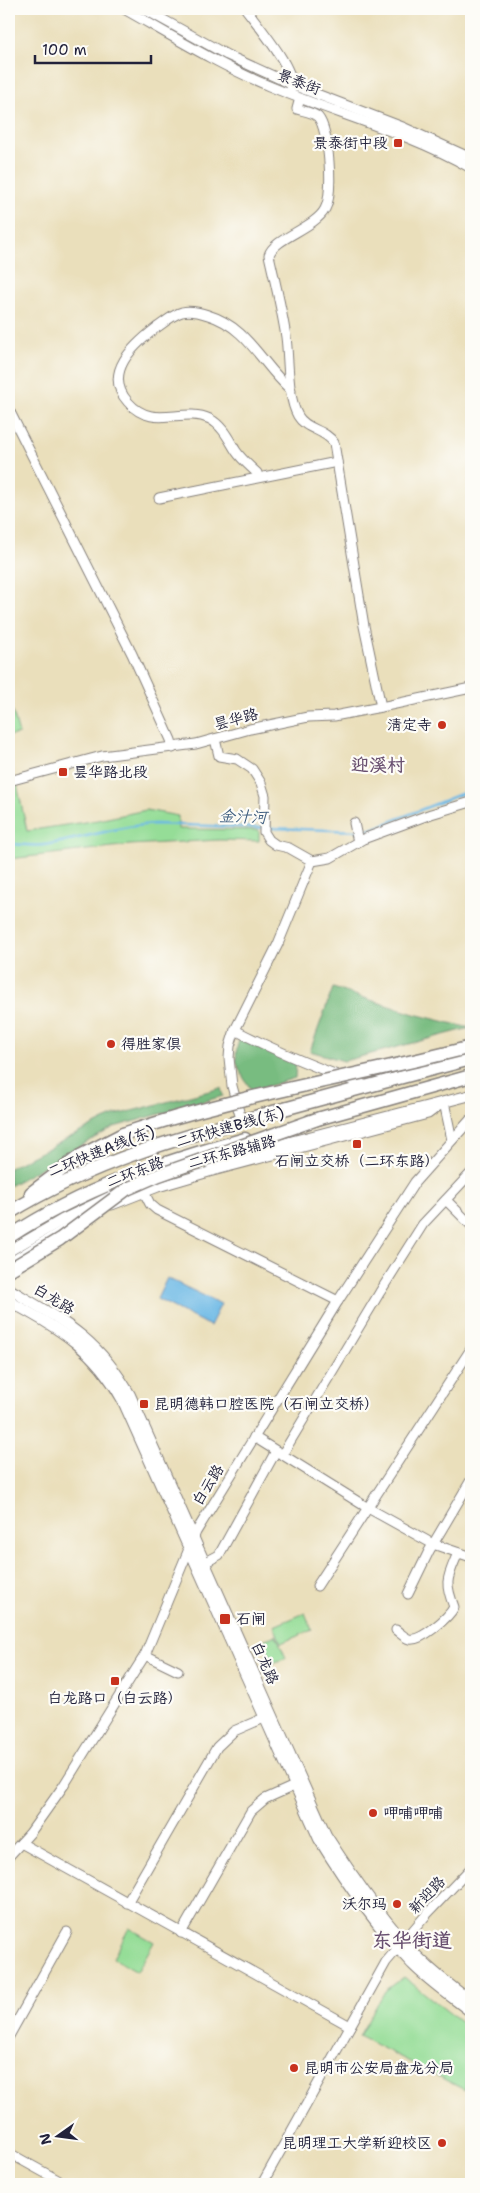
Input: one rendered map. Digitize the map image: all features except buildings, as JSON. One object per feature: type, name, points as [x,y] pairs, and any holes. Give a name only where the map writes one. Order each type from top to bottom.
[{"type":"highway","points":[[9,1213],[71,1162],[100,1144],[123,1134],[212,1106],[332,1080],[471,1046]]},
{"type":"highway","name":"二环快速A线(东)","points":[[9,1213],[72,1178],[144,1149],[198,1132],[471,1058]]},
{"type":"highway","name":"二环快速B线(东)","points":[[9,1237],[70,1201],[136,1172],[185,1156],[471,1076]]},
{"type":"highway","points":[[9,1270],[60,1239],[128,1189],[158,1175],[320,1118]]},
{"type":"main road","points":[[418,1073],[471,1058]]},
{"type":"main road","points":[[425,1101],[471,1082]]},
{"type":"main road","points":[[425,1101],[444,1102],[471,1095]]},
{"type":"main road","name":"二环东路","points":[[9,1251],[75,1214],[141,1185],[349,1121],[425,1101]]},
{"type":"main road","name":"二环东路","points":[[9,1237],[77,1201],[137,1175],[210,1152],[349,1121]]},
{"type":"main road","name":"白龙路","points":[[9,1289],[81,1334],[102,1353],[120,1377],[130,1395],[326,1835],[414,1965],[471,2012]]},
{"type":"main road","name":"白龙路","points":[[9,1301],[76,1341],[95,1359],[113,1382],[319,1839],[334,1863],[401,1945],[471,2001]]},
{"type":"street","name":"景泰街","points":[[124,9],[222,64],[405,128],[471,158]]},
{"type":"street","name":"景泰街","points":[[144,9],[291,89],[300,98],[403,136],[471,168]]},
{"type":"street","points":[[246,9],[288,68],[291,89]]},
{"type":"street","points":[[300,98],[297,108],[314,114],[321,123],[330,166],[329,193],[326,208],[319,216],[307,226],[275,246],[269,255],[286,337],[291,390],[298,417],[308,426],[330,437],[334,443],[364,626],[381,707]]},
{"type":"street","points":[[258,477],[257,473],[240,457],[219,425],[210,419],[187,415],[156,418],[139,412],[124,397],[120,383],[120,368],[127,355],[142,340],[171,317],[189,311],[210,316],[232,327],[247,339],[282,382],[291,390]]},
{"type":"street","points":[[9,410],[132,654],[171,740],[172,748]]},
{"type":"street","points":[[159,498],[337,462]]},
{"type":"street","name":"昙华路","points":[[9,781],[102,756],[172,748],[308,717],[334,716],[471,688]]},
{"type":"street","points":[[215,739],[219,756],[237,759],[252,770],[260,783],[265,796],[264,832],[269,840],[276,845],[289,848],[312,861],[330,858],[358,842],[431,814],[471,802]]},
{"type":"street","points":[[354,823],[358,842]]},
{"type":"street","points":[[241,1120],[232,1086],[229,1058],[230,1046],[235,1030],[278,944],[312,861]]},
{"type":"street","points":[[235,1030],[306,1063],[367,1086]]},
{"type":"street","name":"二环东路辅路","points":[[9,1213],[57,1184],[115,1158],[179,1136],[418,1073],[471,1042]]},
{"type":"street","points":[[444,1102],[452,1140]]},
{"type":"street","name":"二环东路辅路","points":[[9,1263],[76,1222],[144,1192],[209,1172],[428,1114],[444,1102]]},
{"type":"street","name":"白云路","points":[[9,1856],[21,1843],[64,1785],[145,1654],[193,1538],[338,1301],[415,1182],[471,1119]]},
{"type":"street","points":[[204,1563],[219,1555],[279,1453],[423,1224],[471,1173]]},
{"type":"street","points":[[144,1192],[150,1204],[157,1210],[338,1301]]},
{"type":"street","points":[[446,1200],[471,1225]]},
{"type":"street","points":[[317,1586],[471,1349]]},
{"type":"street","points":[[254,1437],[368,1508],[433,1544],[471,1557]]},
{"type":"street","points":[[408,1594],[433,1544],[471,1480]]},
{"type":"street","points":[[396,1630],[407,1639],[416,1639],[449,1616],[454,1607],[447,1589],[447,1580],[458,1554]]},
{"type":"street","points":[[145,1654],[178,1670]]},
{"type":"street","points":[[127,1903],[218,1747],[234,1731],[264,1718]]},
{"type":"street","points":[[180,1933],[251,1811],[264,1799],[294,1786]]},
{"type":"street","points":[[21,1843],[350,2026]]},
{"type":"street","name":"新迎路","points":[[262,2184],[386,1962],[427,1914],[471,1870]]},
{"type":"street","points":[[9,2036],[67,1932]]},
{"type":"street","points":[[9,2153],[65,2184]]},
{"type":"green space","points":[[13,712],[19,734],[9,736],[9,713]]},
{"type":"green space","points":[[17,784],[27,831],[98,820],[146,810],[178,816],[178,829],[259,830],[259,841],[219,840],[130,845],[9,859],[9,787]]},
{"type":"green space","points":[[333,988],[414,1014],[470,1028],[344,1061],[310,1051]]},
{"type":"green space","points":[[240,1037],[296,1062],[295,1078],[252,1091],[236,1060]]},
{"type":"green space","points":[[221,1088],[223,1096],[114,1127],[9,1186],[9,1168],[104,1120],[116,1115]]},
{"type":"green space","points":[[305,1613],[312,1630],[281,1643],[274,1626]]},
{"type":"green space","points":[[276,1635],[286,1658],[273,1663],[263,1640]]},
{"type":"green space","points":[[129,1928],[154,1942],[137,1972],[113,1958]]},
{"type":"green space","points":[[404,1977],[471,2030],[465,2090],[359,2036],[385,1991]]},
{"type":"water","points":[[167,1278],[221,1304],[210,1326],[157,1299]]},
{"type":"waterway","name":"金汁河","points":[[9,844],[44,845],[127,827],[155,824],[360,831],[372,829],[471,790]]},
{"type":"place","name":"景泰街中段","points":[[398,143]]},
{"type":"place","name":"清定寺","points":[[442,725]]},
{"type":"place","name":"昙华路北段","points":[[63,772]]},
{"type":"place","name":"得胜家俱","points":[[111,1044]]},
{"type":"place","name":"石闸立交桥（二环东路）","points":[[357,1144]]},
{"type":"place","name":"昆明德韩口腔医院（石闸立交桥）","points":[[144,1404]]},
{"type":"place","name":"石闸","points":[[225,1619]]},
{"type":"place","name":"白龙路口（白云路）","points":[[115,1681]]},
{"type":"place","name":"呷哺呷哺","points":[[373,1813]]},
{"type":"place","name":"沃尔玛","points":[[397,1904]]},
{"type":"place","name":"昆明市公安局盘龙分局","points":[[294,2068]]},
{"type":"place","name":"昆明理工大学新迎校区","points":[[442,2143]]},
{"type":"district","name":"迎溪村","points":[[378,765]]},
{"type":"district","name":"东华街道","points":[[412,1940]]}]
